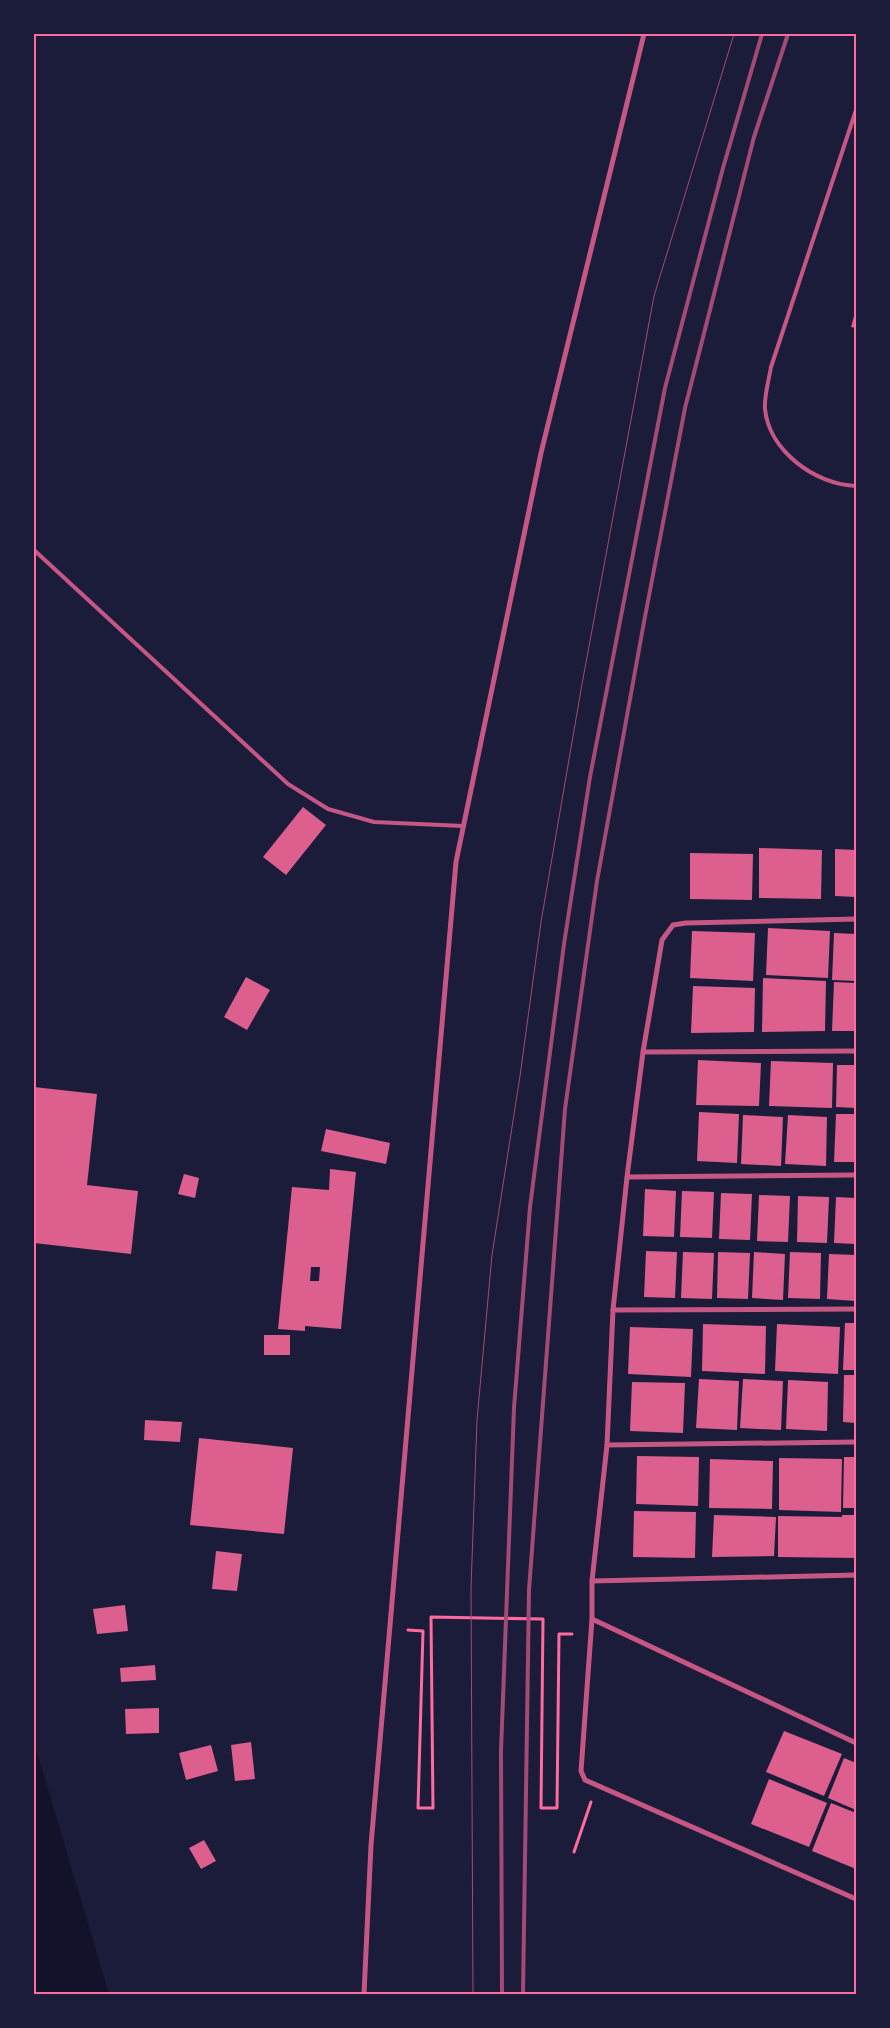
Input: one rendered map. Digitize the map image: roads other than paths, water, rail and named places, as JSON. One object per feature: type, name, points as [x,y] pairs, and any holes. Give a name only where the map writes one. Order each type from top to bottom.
[{"type":"street","points":[[364,1994],[371,1845],[456,862],[541,453],[644,34]]},
{"type":"street","points":[[856,919],[686,923],[673,925],[662,940],[643,1052],[613,1310],[607,1445],[592,1581],[592,1619],[581,1771],[585,1780],[856,1899]]},
{"type":"street","points":[[643,1052],[856,1051]]},
{"type":"street","points":[[627,1177],[856,1175]]},
{"type":"street","points":[[613,1310],[856,1309]]},
{"type":"street","points":[[607,1445],[856,1442]]},
{"type":"street","points":[[592,1581],[856,1575]]},
{"type":"street","points":[[592,1619],[856,1743]]},
{"type":"lane","points":[[856,110],[772,367],[765,409],[774,438],[795,462],[816,477],[856,486]]},
{"type":"lane","points":[[34,550],[288,784],[328,808],[374,822],[463,826]]},
{"type":"tram line","points":[[473,1994],[471,1588],[477,1420],[492,1255],[520,1076],[541,922],[582,684],[654,296],[734,34]]},
{"type":"railway","points":[[502,1994],[501,1751],[514,1408],[530,1207],[564,944],[590,777],[665,388],[723,168],[762,34]]},
{"type":"railway","points":[[523,1994],[529,1590],[565,1109],[597,881],[685,408],[754,137],[788,34]]}]
